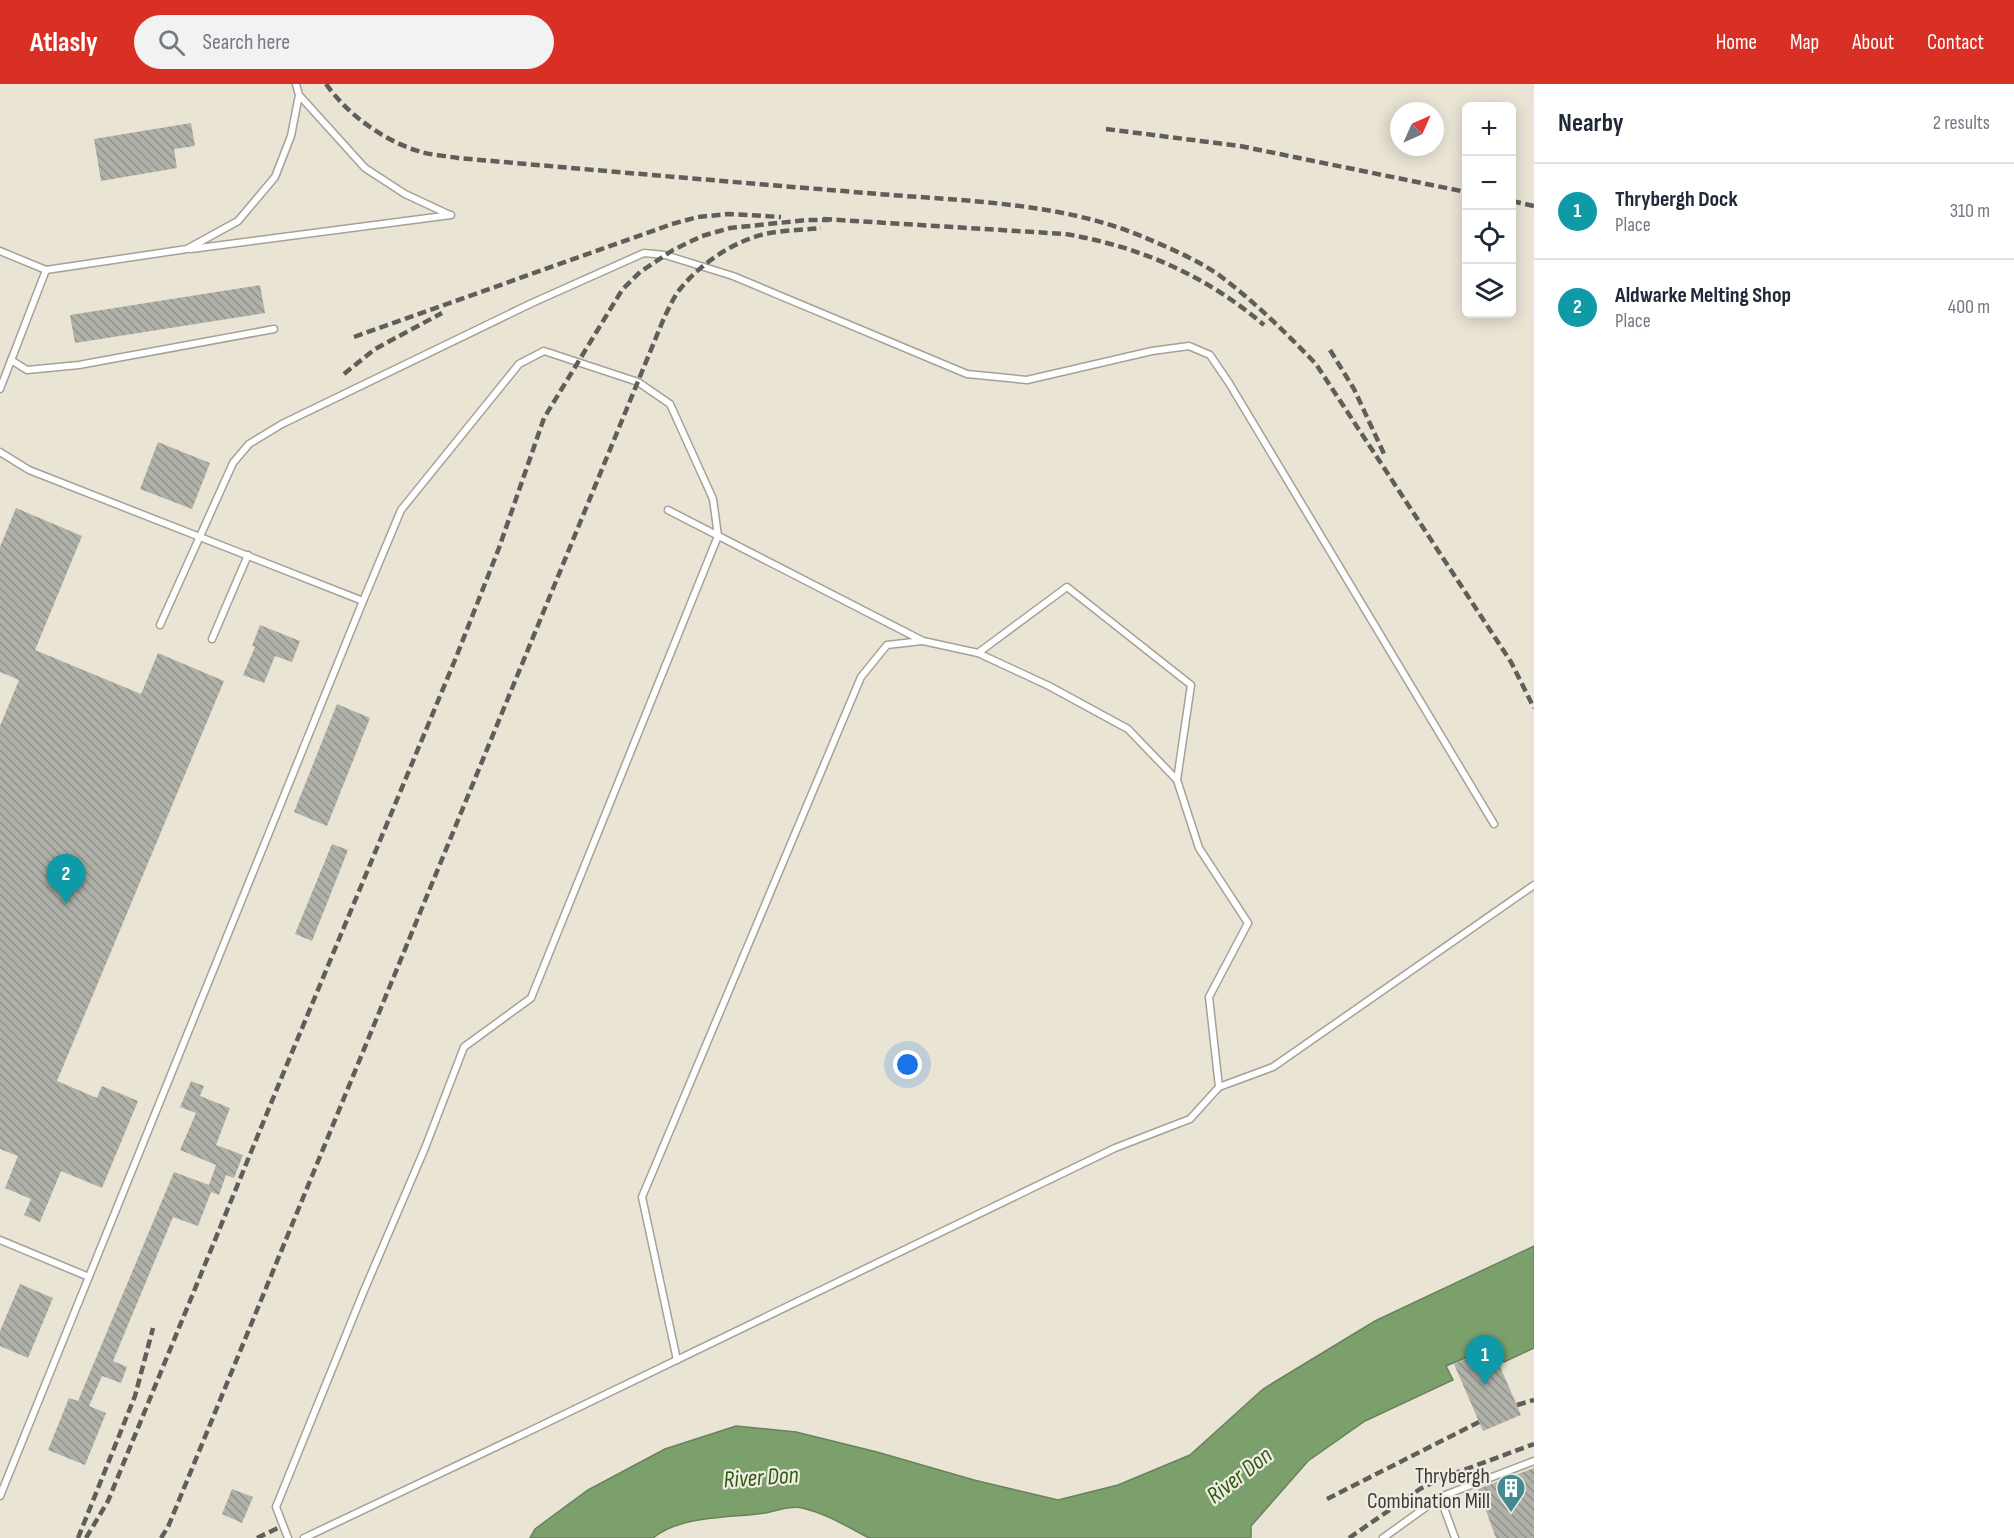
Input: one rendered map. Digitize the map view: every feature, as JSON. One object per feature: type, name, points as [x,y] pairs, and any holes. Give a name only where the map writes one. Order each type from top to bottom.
[{"type":"lane","points":[[187,249],[238,221],[275,177],[291,136],[299,95],[296,84]]},
{"type":"lane","points":[[0,251],[46,270],[187,249],[451,215],[405,194],[365,168],[299,95]]},
{"type":"lane","points":[[160,625],[233,463],[249,444],[282,424],[522,308],[644,253],[665,255],[733,276],[967,374],[1027,380],[1152,351],[1189,346],[1210,355],[1494,824]]},
{"type":"lane","points":[[0,389],[46,270]]},
{"type":"lane","points":[[11,360],[27,370],[79,365],[274,329]]},
{"type":"lane","points":[[0,1496],[401,510],[519,364],[544,351],[638,382],[670,404],[712,499],[718,536],[531,998],[464,1047],[425,1148],[367,1283],[276,1507],[288,1538]]},
{"type":"lane","points":[[0,452],[29,470],[363,601]]},
{"type":"lane","points":[[668,510],[923,641],[978,653],[1049,686],[1128,729],[1177,780],[1199,848],[1248,923],[1209,997],[1219,1088]]},
{"type":"lane","points":[[212,639],[248,555]]},
{"type":"lane","points":[[978,653],[1067,587],[1191,685],[1177,780]]},
{"type":"lane","points":[[677,1360],[642,1197],[861,677],[887,645],[923,641]]},
{"type":"lane","points":[[304,1538],[1115,1148],[1190,1119],[1219,1088],[1273,1067],[1534,885]]},
{"type":"lane","points":[[0,1240],[89,1277]]},
{"type":"lane","points":[[1383,1538],[1440,1497],[1534,1461]]},
{"type":"lane","points":[[1440,1497],[1455,1538]]},
{"type":"shaded area","points":[[0,84],[1534,84],[1534,1538],[0,1538]]},
{"type":"water","name":"River Don","points":[[1534,1246],[1534,1348],[1504,1362],[1496,1345],[1446,1366],[1453,1380],[1365,1421],[1308,1461],[1251,1526],[1251,1538],[869,1538],[819,1513],[793,1507],[765,1513],[692,1521],[664,1531],[653,1538],[530,1538],[535,1529],[588,1490],[665,1449],[736,1426],[796,1432],[1058,1500],[1118,1485],[1190,1455],[1263,1389],[1375,1321]]},
{"type":"building","points":[[191,123],[195,146],[174,149],[177,168],[101,181],[94,139]]},
{"type":"building","points":[[260,285],[265,313],[75,343],[70,315]]},
{"type":"building","points":[[158,442],[210,463],[192,509],[140,489]]},
{"type":"building","points":[[16,508],[82,536],[35,650],[141,694],[158,653],[224,681],[57,1081],[97,1098],[102,1086],[138,1101],[102,1188],[61,1171],[40,1222],[24,1215],[31,1199],[5,1188],[18,1156],[0,1149],[0,726],[19,680],[0,672],[0,547]]},
{"type":"building","points":[[260,625],[300,641],[292,662],[275,656],[264,683],[243,675],[255,647],[252,646]]},
{"type":"building","points":[[337,704],[370,718],[327,826],[294,812]]},
{"type":"building","points":[[332,844],[348,850],[312,941],[295,934]]},
{"type":"building","points":[[191,1081],[204,1086],[200,1096],[230,1108],[216,1145],[243,1155],[234,1178],[226,1175],[219,1195],[211,1192],[198,1226],[173,1217],[113,1361],[127,1367],[121,1383],[102,1376],[89,1406],[106,1413],[85,1465],[48,1450],[69,1398],[78,1401],[174,1172],[209,1185],[216,1165],[180,1150],[196,1113],[180,1107]]},
{"type":"building","points":[[20,1284],[53,1298],[28,1358],[0,1346],[0,1331]]},
{"type":"building","points":[[1492,1348],[1521,1415],[1483,1431],[1454,1364]]},
{"type":"building","name":"Thrybergh Combination Mill","points":[[1534,1468],[1534,1538],[1496,1538],[1478,1489]]},
{"type":"building","points":[[232,1489],[253,1497],[242,1523],[222,1514]]},
{"type":"railway","points":[[326,84],[345,106],[368,126],[394,141],[425,153],[458,158],[765,185],[1006,204],[1109,224],[1191,259],[1219,275],[1245,296],[1316,364],[1511,662],[1534,708]]},
{"type":"railway","points":[[1106,129],[1240,146],[1462,191]]},
{"type":"railway","points":[[1516,202],[1534,206]]},
{"type":"railway","points":[[354,337],[672,224],[698,217],[728,214],[781,217]]},
{"type":"railway","points":[[823,219],[1065,234],[1092,239],[1119,246],[1171,266],[1219,292],[1264,325]]},
{"type":"railway","points":[[86,1538],[108,1501],[455,660],[499,548],[544,418],[622,290],[640,272],[673,250],[702,236],[730,228],[829,220]]},
{"type":"railway","points":[[161,1538],[168,1527],[670,306],[677,293],[695,273],[716,256],[741,242],[765,234],[821,228]]},
{"type":"railway","points":[[344,374],[375,349],[442,313]]},
{"type":"railway","points":[[1330,350],[1354,389],[1385,456]]},
{"type":"railway","points":[[78,1538],[135,1396],[153,1328]]},
{"type":"railway","points":[[1517,1405],[1534,1400]]},
{"type":"railway","points":[[1327,1499],[1479,1422]]},
{"type":"railway","points":[[1349,1538],[1420,1489],[1442,1478],[1534,1444]]},
{"type":"railway","points":[[257,1538],[278,1528]]},
{"type":"place","name":"Aldwarke Melting Shop","points":[[66,904]]},
{"type":"place","name":"Thrybergh Dock","points":[[1485,1385]]},
{"type":"place","name":"Thrybergh Combination Mill","points":[[1511,1514]]}]
